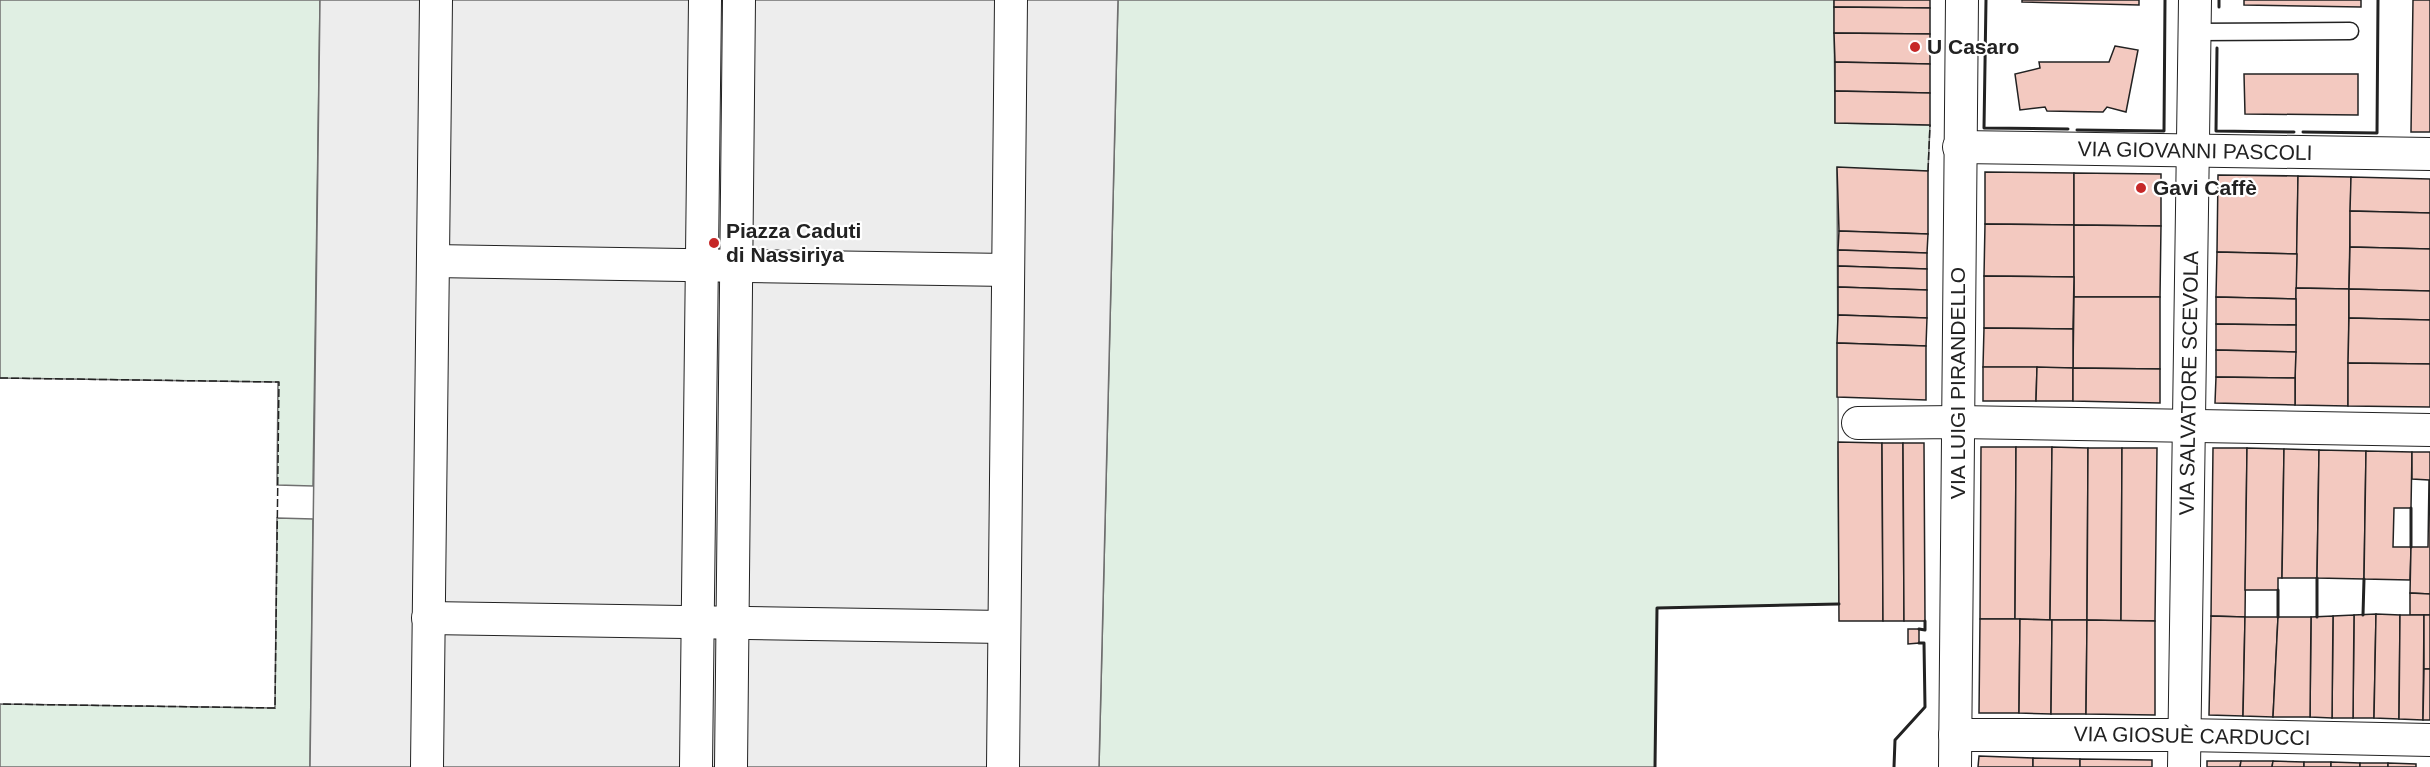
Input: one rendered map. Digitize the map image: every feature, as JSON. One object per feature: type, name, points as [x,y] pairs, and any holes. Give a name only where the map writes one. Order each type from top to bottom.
[{"type":"street","points":[[427,767],[436,0]]},
{"type":"street","points":[[696,767],[705,0]]},
{"type":"street","points":[[731,767],[740,0]]},
{"type":"street","points":[[1003,767],[1011,0]]},
{"type":"street","name":"VIA LUIGI PIRANDELLO","points":[[1954,767],[1962,0]]},
{"type":"street","name":"VIA SALVATORE SCEVOLA","points":[[2184,767],[2195,0]]},
{"type":"street","name":"VIA GIOVANNI PASCOLI","points":[[1959,147],[2430,154]]},
{"type":"street","points":[[432,261],[1008,270]]},
{"type":"street","points":[[1858,423],[1959,422],[2430,430]]},
{"type":"street","points":[[428,618],[1004,627]]},
{"type":"street","name":"VIA GIOSUÈ CARDUCCI","points":[[1955,735],[2184,735],[2430,740]]},
{"type":"lane","points":[[2195,33],[2350,31]]},
{"type":"green space","points":[[0,0],[320,0],[313,486],[277,485],[278,382],[0,378]]},
{"type":"green space","points":[[1118,0],[1834,0],[1835,123],[1930,125],[1928,171],[1837,168],[1839,604],[1657,608],[1655,767],[1099,767]]},
{"type":"green space","points":[[277,518],[313,519],[310,767],[0,767],[0,704],[275,708]]},
{"type":"shaded area","name":"Piazza Caduti di Nassiriya","points":[[320,0],[1118,0],[1099,767],[310,767]]},
{"type":"building","points":[[1834,0],[1930,0],[1930,8],[1834,7]]},
{"type":"building","points":[[2022,0],[2139,0],[2139,5],[2022,2]]},
{"type":"building","points":[[2244,0],[2361,0],[2361,7],[2244,5]]},
{"type":"building","points":[[2413,0],[2430,0],[2430,132],[2411,132]]},
{"type":"building","points":[[1834,7],[1930,8],[1930,34],[1834,33]]},
{"type":"building","points":[[1834,33],[1930,34],[1930,64],[1835,62]]},
{"type":"building","points":[[2115,46],[2138,50],[2126,112],[2107,107],[2103,112],[2047,111],[2045,107],[2020,110],[2015,74],[2040,68],[2039,62],[2109,62]]},
{"type":"building","points":[[1835,62],[1930,64],[1930,93],[1835,91]]},
{"type":"building","points":[[2244,74],[2358,74],[2358,115],[2245,114]]},
{"type":"building","points":[[1835,91],[1930,93],[1930,125],[1835,123]]},
{"type":"building","points":[[1837,167],[1928,171],[1928,234],[1839,231]]},
{"type":"building","points":[[1985,172],[2074,173],[2074,225],[1985,224]]},
{"type":"building","points":[[2074,173],[2161,174],[2161,226],[2074,225]]},
{"type":"building","points":[[2218,175],[2298,176],[2297,254],[2217,252]]},
{"type":"building","points":[[2298,176],[2351,177],[2349,289],[2296,288]]},
{"type":"building","points":[[2351,177],[2430,179],[2430,213],[2350,211]]},
{"type":"building","points":[[2350,211],[2430,213],[2430,249],[2350,247]]},
{"type":"building","points":[[1985,224],[2074,225],[2074,277],[1984,276]]},
{"type":"building","points":[[2074,225],[2161,226],[2160,297],[2074,297]]},
{"type":"building","points":[[1839,231],[1928,234],[1927,253],[1838,250]]},
{"type":"building","points":[[2350,247],[2430,249],[2430,291],[2349,289]]},
{"type":"building","points":[[1838,250],[1927,253],[1927,269],[1838,266]]},
{"type":"building","points":[[2217,252],[2297,254],[2296,299],[2216,297]]},
{"type":"building","points":[[1838,266],[1927,269],[1927,290],[1838,287]]},
{"type":"building","points":[[1984,276],[2074,277],[2073,329],[1984,328]]},
{"type":"building","points":[[1838,287],[1927,290],[1927,318],[1838,315]]},
{"type":"building","points":[[2296,288],[2349,289],[2348,406],[2295,405]]},
{"type":"building","points":[[2349,289],[2430,291],[2430,320],[2349,318]]},
{"type":"building","points":[[2074,297],[2160,297],[2160,369],[2073,368]]},
{"type":"building","points":[[2216,297],[2296,299],[2296,325],[2216,324]]},
{"type":"building","points":[[1838,315],[1927,318],[1926,346],[1837,343]]},
{"type":"building","points":[[2349,318],[2430,320],[2430,364],[2348,363]]},
{"type":"building","points":[[2216,324],[2296,325],[2296,352],[2216,350]]},
{"type":"building","points":[[1984,328],[2073,329],[2073,368],[1983,367]]},
{"type":"building","points":[[1837,343],[1926,346],[1926,400],[1837,397]]},
{"type":"building","points":[[2216,350],[2296,352],[2295,378],[2216,377]]},
{"type":"building","points":[[2348,363],[2430,364],[2430,407],[2348,406]]},
{"type":"building","points":[[1983,367],[2037,367],[2036,401],[1983,401]]},
{"type":"building","points":[[2037,367],[2073,368],[2073,401],[2036,401]]},
{"type":"building","points":[[2073,368],[2160,369],[2160,403],[2073,401]]},
{"type":"building","points":[[2216,377],[2295,378],[2295,405],[2215,403]]},
{"type":"building","points":[[1838,442],[1882,443],[1883,621],[1839,621]]},
{"type":"building","points":[[1882,443],[1903,443],[1904,621],[1883,621]]},
{"type":"building","points":[[1903,443],[1924,443],[1925,621],[1904,621]]},
{"type":"building","points":[[1981,447],[2016,447],[2015,619],[1980,619]]},
{"type":"building","points":[[2016,447],[2052,447],[2050,620],[2015,619]]},
{"type":"building","points":[[2052,447],[2088,448],[2087,620],[2050,620]]},
{"type":"building","points":[[2088,448],[2122,448],[2121,621],[2087,620]]},
{"type":"building","points":[[2122,448],[2157,448],[2155,621],[2121,621]]},
{"type":"building","points":[[2213,448],[2247,448],[2245,617],[2211,616]]},
{"type":"building","points":[[2247,448],[2284,449],[2282,578],[2278,578],[2278,590],[2245,590]]},
{"type":"building","points":[[2284,449],[2319,450],[2317,578],[2282,578]]},
{"type":"building","points":[[2319,450],[2366,451],[2364,579],[2317,578]]},
{"type":"building","points":[[2366,451],[2412,452],[2411,508],[2394,508],[2393,547],[2411,547],[2410,580],[2364,579]]},
{"type":"building","points":[[2412,452],[2430,452],[2430,594],[2410,593],[2411,547],[2428,547],[2429,480],[2412,479]]},
{"type":"building","points":[[2410,593],[2430,594],[2430,615],[2410,615]]},
{"type":"building","points":[[2376,614],[2374,718],[2353,718],[2354,615]]},
{"type":"building","points":[[2376,614],[2400,615],[2399,719],[2374,718]]},
{"type":"building","points":[[2354,615],[2353,718],[2332,718],[2333,616]]},
{"type":"building","points":[[2400,615],[2424,615],[2423,720],[2399,719]]},
{"type":"building","points":[[2424,615],[2430,615],[2430,669],[2424,669]]},
{"type":"building","points":[[2211,616],[2245,617],[2243,716],[2209,715]]},
{"type":"building","points":[[2333,616],[2332,718],[2310,717],[2311,617]]},
{"type":"building","points":[[2245,617],[2278,617],[2273,717],[2243,716]]},
{"type":"building","points":[[2278,617],[2311,617],[2310,717],[2273,717]]},
{"type":"building","points":[[1980,619],[2020,619],[2019,713],[1979,713]]},
{"type":"building","points":[[2020,619],[2052,620],[2051,714],[2019,713]]},
{"type":"building","points":[[2052,620],[2087,620],[2086,714],[2051,714]]},
{"type":"building","points":[[2087,620],[2155,621],[2155,715],[2086,714]]},
{"type":"building","points":[[1908,629],[1919,629],[1919,643],[1908,644]]},
{"type":"building","points":[[2424,669],[2430,669],[2430,720],[2423,720]]},
{"type":"building","points":[[1979,756],[2033,758],[2033,767],[1978,767]]},
{"type":"building","points":[[2033,758],[2080,759],[2080,767],[2033,767]]},
{"type":"building","points":[[2080,759],[2152,760],[2152,767],[2080,767]]},
{"type":"building","points":[[2207,761],[2241,761],[2240,767],[2207,767]]},
{"type":"building","points":[[2241,761],[2273,761],[2272,767],[2240,767]]},
{"type":"building","points":[[2273,761],[2304,762],[2304,767],[2272,767]]},
{"type":"building","points":[[2304,762],[2331,762],[2331,767],[2304,767]]},
{"type":"building","points":[[2331,762],[2360,763],[2360,767],[2331,767]]},
{"type":"building","points":[[2360,763],[2388,763],[2388,767],[2360,767]]},
{"type":"building","points":[[2388,763],[2416,764],[2416,767],[2388,767]]},
{"type":"fence","points":[[1928,171],[1930,125]]},
{"type":"fence","points":[[0,378],[279,382],[275,708],[0,704]]},
{"type":"wall","points":[[1986,0],[1984,128],[2068,129]]},
{"type":"wall","points":[[2077,130],[2164,131],[2165,0]]},
{"type":"wall","points":[[2219,0],[2219,7]]},
{"type":"wall","points":[[2303,132],[2377,133],[2378,0]]},
{"type":"wall","points":[[2217,48],[2216,131],[2294,132]]},
{"type":"wall","points":[[2411,508],[2411,547]]},
{"type":"wall","points":[[2317,578],[2317,617]]},
{"type":"wall","points":[[2363,615],[2364,579]]},
{"type":"wall","points":[[2278,590],[2278,617]]},
{"type":"wall","points":[[1655,767],[1657,608],[1839,604]]},
{"type":"wall","points":[[1919,629],[1925,630],[1925,621]]},
{"type":"wall","points":[[1894,767],[1895,740],[1925,707],[1924,643],[1919,643]]},
{"type":"place","name":"U Casaro","points":[[1915,47]]},
{"type":"place","name":"Gavi Caffè","points":[[2141,188]]},
{"type":"place","name":"Piazza Caduti di Nassiriya","points":[[714,243]]}]
